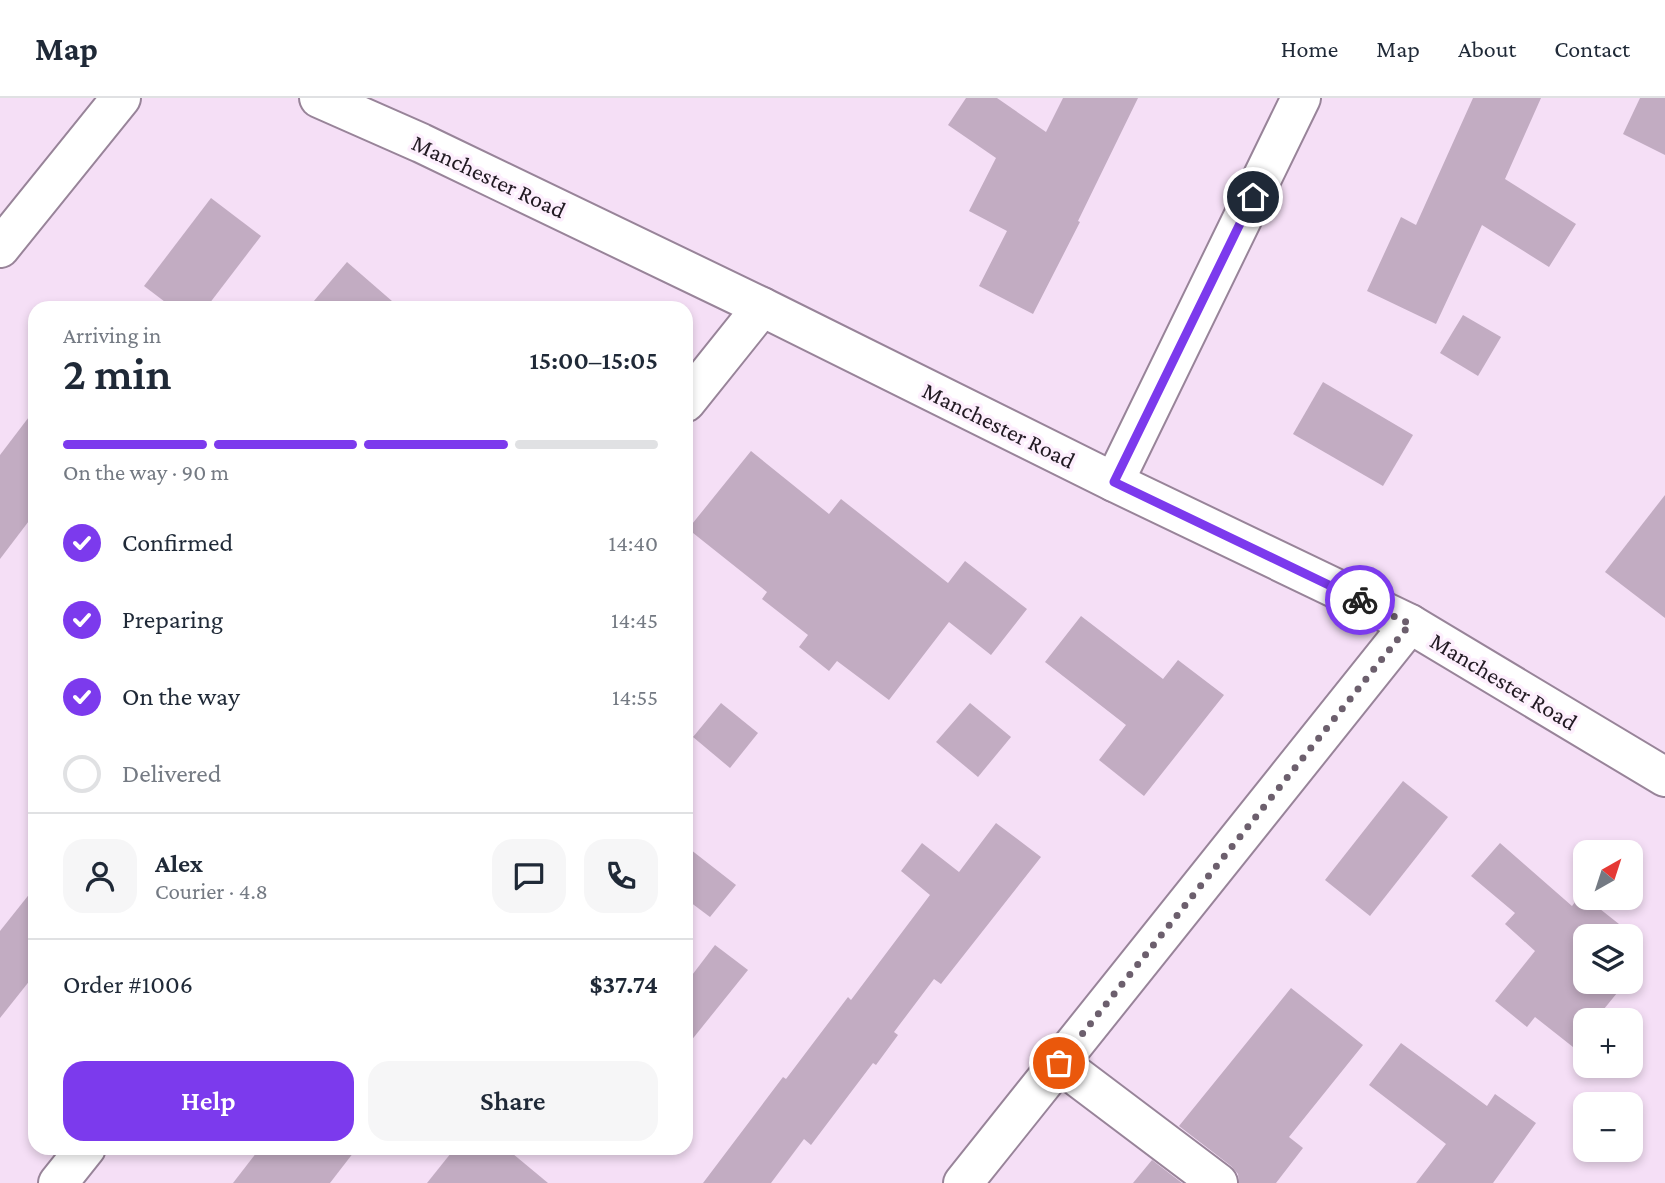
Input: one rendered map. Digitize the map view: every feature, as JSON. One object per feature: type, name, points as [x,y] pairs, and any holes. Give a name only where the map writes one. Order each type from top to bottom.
[{"type":"street","points":[[0,248],[121,98]]},
{"type":"street","name":"Manchester Road","points":[[319,98],[421,143],[762,307],[1114,482],[1410,624],[1665,777]]},
{"type":"street","points":[[1114,482],[1301,98]]},
{"type":"street","points":[[693,393],[762,307]]},
{"type":"street","points":[[963,1183],[1410,624]]},
{"type":"street","points":[[1059,1063],[1218,1183]]},
{"type":"street","points":[[58,1183],[80,1155]]},
{"type":"building","points":[[966,98],[997,98],[1046,132],[1063,98],[1138,98],[1033,314],[979,286],[1007,231],[969,211],[996,158],[948,125]]},
{"type":"building","points":[[1473,98],[1541,98],[1505,179],[1576,224],[1549,267],[1482,225],[1436,324],[1367,291],[1401,217],[1416,225]]},
{"type":"building","points":[[1640,98],[1665,98],[1665,155],[1623,134]]},
{"type":"building","points":[[211,198],[261,236],[211,301],[164,301],[144,286]]},
{"type":"building","points":[[347,262],[392,301],[314,301]]},
{"type":"building","points":[[1463,315],[1501,337],[1478,376],[1440,353]]},
{"type":"building","points":[[1323,382],[1413,435],[1383,486],[1293,434]]},
{"type":"building","points":[[28,418],[28,522],[0,559],[0,455]]},
{"type":"building","points":[[751,451],[829,514],[841,499],[948,583],[965,561],[1027,609],[991,655],[949,622],[889,700],[837,661],[829,671],[799,647],[808,635],[762,599],[767,592],[693,533],[693,523]]},
{"type":"building","points":[[1665,495],[1665,618],[1605,572]]},
{"type":"building","points":[[1081,616],[1163,679],[1178,660],[1224,695],[1144,796],[1099,760],[1126,725],[1045,662]]},
{"type":"building","points":[[721,703],[758,733],[730,768],[693,737]]},
{"type":"building","points":[[970,703],[1011,737],[978,777],[936,742]]},
{"type":"building","points":[[1403,781],[1448,817],[1370,916],[1325,880]]},
{"type":"building","points":[[996,823],[1041,857],[941,984],[934,979],[894,1032],[898,1035],[876,1065],[873,1063],[811,1145],[804,1139],[771,1183],[703,1183],[783,1077],[786,1079],[848,997],[851,1000],[930,895],[901,871],[922,843],[959,872]]},
{"type":"building","points":[[1500,843],[1573,905],[1573,910],[1601,910],[1619,924],[1573,924],[1573,994],[1616,994],[1605,1008],[1573,1008],[1573,1047],[1535,1017],[1527,1027],[1495,1001],[1535,951],[1505,924],[1515,913],[1471,876]]},
{"type":"building","points":[[693,851],[736,885],[710,917],[693,904]]},
{"type":"building","points":[[28,896],[28,983],[0,1018],[0,931]]},
{"type":"building","points":[[715,945],[748,970],[693,1038],[693,974]]},
{"type":"building","points":[[1291,988],[1363,1045],[1289,1137],[1303,1148],[1276,1183],[1239,1183],[1238,1174],[1231,1166],[1179,1126]]},
{"type":"building","points":[[1401,1043],[1487,1106],[1495,1094],[1536,1123],[1493,1183],[1416,1183],[1446,1144],[1369,1085]]},
{"type":"building","points":[[255,1155],[352,1155],[330,1183],[233,1183]]},
{"type":"building","points":[[449,1155],[514,1155],[548,1183],[427,1183]]},
{"type":"building","points":[[1152,1160],[1182,1183],[1133,1183]]},
{"type":"way so far","points":[[1059,1063],[1410,624],[1360,600]]},
{"type":"route","points":[[1253,197],[1114,482],[1360,600]]}]
